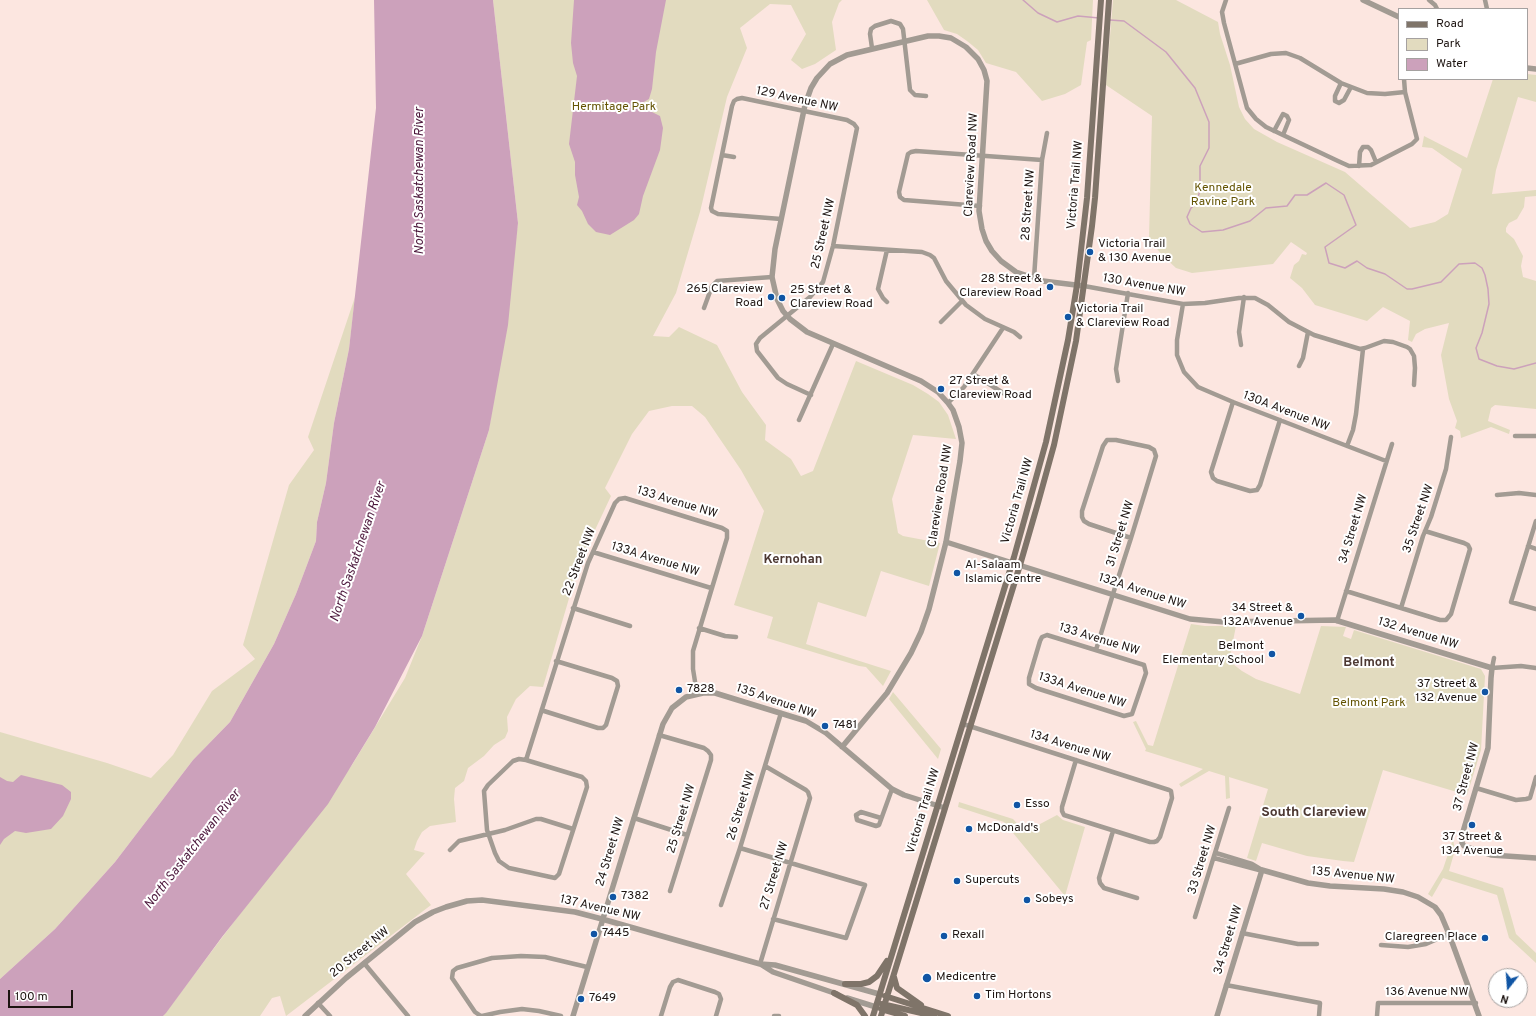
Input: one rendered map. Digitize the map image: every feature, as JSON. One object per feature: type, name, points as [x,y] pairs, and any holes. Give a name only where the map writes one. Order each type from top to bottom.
[{"type":"main road","name":"Victoria Trail NW","points":[[873,1016],[1012,563],[1046,442],[1064,360],[1077,285],[1087,198],[1101,0]]},
{"type":"main road","name":"Victoria Trail NW","points":[[881,1016],[1020,565],[1054,445],[1076,341],[1095,198],[1109,0]]},
{"type":"main road","points":[[845,984],[860,984],[873,980],[892,954]]},
{"type":"main road","points":[[894,976],[897,988],[927,1010]]},
{"type":"main road","points":[[834,993],[857,1005],[865,1016]]},
{"type":"main road","name":"137 Avenue NW","points":[[879,994],[948,1016]]},
{"type":"main road","points":[[876,1007],[882,1004],[884,1007],[905,1016]]},
{"type":"main road","points":[[884,1007],[934,1016]]},
{"type":"street","points":[[1226,0],[1222,12],[1224,23],[1247,108],[1256,119],[1266,127],[1349,166],[1371,164],[1412,144],[1417,139],[1405,92],[1404,80]]},
{"type":"street","points":[[1363,0],[1398,17]]},
{"type":"street","points":[[1429,0],[1436,5],[1437,8]]},
{"type":"street","points":[[872,48],[870,32],[873,27],[877,24],[891,21],[900,24],[903,30],[910,90],[915,95],[926,96]]},
{"type":"street","name":"Clareview Road NW","points":[[842,747],[887,693],[911,653],[929,609],[946,542],[962,443],[958,422],[948,403],[938,392],[921,381],[807,332],[787,316],[777,299],[772,277],[774,255],[804,111],[814,82],[826,68],[836,60],[847,54],[872,48],[928,36],[945,37],[956,40],[966,46],[978,59],[986,76],[987,87],[980,217],[982,229],[992,251],[1011,269],[1034,278],[1084,286]]},
{"type":"street","points":[[1235,64],[1271,54],[1286,53],[1300,58],[1341,82],[1367,93],[1385,94],[1405,92]]},
{"type":"street","points":[[1341,82],[1335,96],[1335,101],[1339,103],[1344,100],[1351,87]]},
{"type":"street","name":"129 Avenue NW","points":[[722,154],[732,106],[735,100],[742,98],[847,120],[854,124]]},
{"type":"street","points":[[1274,130],[1283,114],[1287,116],[1289,120],[1283,135]]},
{"type":"street","name":"25 Street NW","points":[[811,395],[787,384],[778,378],[757,351],[756,344],[760,338],[810,297],[823,282],[833,246],[856,132],[854,124]]},
{"type":"street","name":"28 Street NW","points":[[1034,278],[1042,160],[1047,133]]},
{"type":"street","points":[[1359,166],[1360,152],[1364,147],[1368,147],[1371,150],[1376,162]]},
{"type":"street","points":[[980,206],[906,201],[900,197],[899,190],[909,152],[916,151],[1042,160]]},
{"type":"street","points":[[734,157],[722,154],[711,205],[712,211],[718,214],[781,219]]},
{"type":"street","points":[[833,246],[922,252],[930,254],[934,258],[946,282],[962,301],[978,314],[1003,328],[1014,332],[1020,337]]},
{"type":"street","points":[[887,250],[878,289],[887,302]]},
{"type":"street","points":[[704,308],[712,286],[716,281],[772,277]]},
{"type":"street","name":"130 Avenue NW","points":[[1084,286],[1183,304],[1205,303],[1244,297],[1255,298],[1264,302],[1289,322],[1308,332],[1356,348],[1363,348]]},
{"type":"street","points":[[1118,381],[1116,369],[1128,293]]},
{"type":"street","points":[[1241,345],[1238,332],[1244,297]]},
{"type":"street","points":[[941,322],[962,301]]},
{"type":"street","name":"130A Avenue NW","points":[[1183,304],[1176,350],[1178,360],[1184,372],[1193,383],[1202,390],[1386,461]]},
{"type":"street","points":[[948,403],[960,392],[1003,328]]},
{"type":"street","points":[[1299,366],[1303,358],[1308,332]]},
{"type":"street","points":[[1347,446],[1356,414],[1363,348],[1384,341],[1393,342],[1410,349],[1414,356],[1414,385]]},
{"type":"street","points":[[799,420],[833,344]]},
{"type":"street","points":[[973,374],[1008,396]]},
{"type":"street","points":[[1233,402],[1212,469],[1212,477],[1217,481],[1250,491],[1257,490],[1260,485],[1280,420]]},
{"type":"street","points":[[1514,436],[1536,436]]},
{"type":"street","name":"35 Street NW","points":[[1401,608],[1446,469],[1451,437]]},
{"type":"street","name":"31 Street NW","points":[[1096,650],[1131,538],[1155,458],[1155,452],[1152,448],[1116,440],[1107,440],[1102,446],[1082,511],[1082,520],[1089,524],[1131,538]]},
{"type":"street","name":"34 Street NW","points":[[1337,621],[1392,444]]},
{"type":"street","points":[[1497,495],[1519,493],[1536,495]]},
{"type":"street","name":"133 Avenue NW","points":[[619,499],[625,498],[725,529],[727,538],[711,588]]},
{"type":"street","name":"22 Street NW","points":[[526,760],[573,608],[593,552],[615,503],[619,499]]},
{"type":"street","points":[[1536,521],[1511,602],[1536,609]]},
{"type":"street","name":"132 Avenue NW","points":[[1346,591],[1440,620],[1446,620],[1450,617],[1470,554],[1470,547],[1464,543],[1425,531]]},
{"type":"street","name":"132A Avenue NW","points":[[946,542],[1185,617],[1204,621],[1337,621]]},
{"type":"street","points":[[1528,546],[1536,549]]},
{"type":"street","name":"133A Avenue NW","points":[[593,552],[711,588]]},
{"type":"street","points":[[697,694],[692,663],[694,646],[711,588]]},
{"type":"street","points":[[573,608],[630,626]]},
{"type":"street","name":"132 Avenue NW","points":[[1337,621],[1492,668],[1499,669],[1521,666],[1536,668]]},
{"type":"street","points":[[699,628],[725,636],[736,637]]},
{"type":"street","name":"133 Avenue NW","points":[[1029,683],[1029,678],[1040,641],[1044,636],[1050,636],[1140,663],[1146,668],[1146,676],[1135,709],[1130,716]]},
{"type":"street","points":[[1492,668],[1494,658]]},
{"type":"street","points":[[542,709],[544,711],[598,728],[603,728],[606,725],[616,692],[618,684],[615,679],[556,661]]},
{"type":"street","name":"37 Street NW","points":[[1492,668],[1488,748],[1462,835],[1462,843],[1464,846],[1491,855],[1536,858]]},
{"type":"street","name":"133A Avenue NW","points":[[1029,683],[1036,688],[1124,716],[1130,716]]},
{"type":"street","name":"135 Avenue NW","points":[[681,700],[697,694],[716,693],[814,725],[892,789],[904,795],[945,808]]},
{"type":"street","name":"24 Street NW","points":[[573,1016],[659,735],[668,713],[681,700]]},
{"type":"street","name":"26 Street NW","points":[[721,905],[781,713]]},
{"type":"street","name":"134 Avenue NW","points":[[963,724],[1165,788],[1171,792],[1172,798],[1160,837],[1156,842],[1150,842],[1113,831]]},
{"type":"street","name":"25 Street NW","points":[[659,735],[704,748],[710,753],[711,760],[670,891]]},
{"type":"street","points":[[519,759],[582,777],[586,781],[587,786],[573,829],[560,874],[555,878],[513,869],[502,864],[497,859],[488,834],[485,789],[513,761],[519,759]]},
{"type":"street","points":[[1076,760],[1062,807],[1063,813],[1066,816],[1113,831],[1099,878],[1101,885],[1138,898]]},
{"type":"street","name":"27 Street NW","points":[[760,964],[810,800],[810,795],[806,790],[765,766]]},
{"type":"street","points":[[1476,788],[1516,800],[1530,798],[1536,777]]},
{"type":"street","points":[[881,818],[860,812],[856,815],[857,820],[876,826],[879,825],[892,789]]},
{"type":"street","name":"33 Street NW","points":[[1195,917],[1229,808]]},
{"type":"street","points":[[634,818],[687,835]]},
{"type":"street","points":[[450,850],[459,841],[488,834],[536,819],[573,829]]},
{"type":"street","points":[[740,848],[865,884],[846,938],[773,919]]},
{"type":"street","name":"135 Avenue NW","points":[[1215,855],[1251,868],[1308,883],[1403,892],[1418,897],[1435,907],[1441,915],[1449,934],[1476,1003],[1479,1016]]},
{"type":"street","name":"34 Street NW","points":[[1216,1016],[1262,870]]},
{"type":"street","name":"137 Avenue NW","points":[[433,912],[459,902],[490,900],[575,912],[602,918],[760,964],[775,965],[879,994]]},
{"type":"street","name":"20 Street NW","points":[[306,1016],[318,1003],[364,963],[416,922],[433,912]]},
{"type":"street","points":[[1242,933],[1298,944],[1316,944]]},
{"type":"street","points":[[1381,944],[1408,947],[1426,944],[1449,934]]},
{"type":"street","points":[[561,1016],[522,1009],[480,1016],[475,1012],[454,980],[452,973],[457,968],[473,963],[492,958],[512,956],[545,957],[588,967]]},
{"type":"street","points":[[364,963],[408,1016]]},
{"type":"street","name":"137 Avenue NW","points":[[760,964],[773,972],[876,1007]]},
{"type":"street","points":[[661,1016],[670,987],[675,981],[680,981],[715,992],[720,996],[716,1016]]},
{"type":"street","points":[[1226,985],[1320,1003],[1319,1016]]},
{"type":"street","points":[[318,1003],[330,1016]]},
{"type":"street","name":"136 Avenue NW","points":[[1377,1016],[1378,1003],[1476,1003]]},
{"type":"street","points":[[774,1016],[779,1016]]},
{"type":"green space","name":"Hermitage Park","points":[[493,0],[842,0],[839,3],[832,22],[836,50],[815,64],[802,69],[791,60],[806,34],[791,5],[770,4],[740,28],[747,48],[727,97],[700,212],[676,293],[653,336],[669,337],[679,327],[717,345],[742,392],[766,425],[765,440],[791,459],[801,476],[813,471],[856,361],[913,385],[939,402],[948,415],[956,439],[913,435],[892,499],[898,533],[903,536],[940,543],[929,586],[881,571],[866,617],[818,602],[806,644],[891,671],[883,686],[866,667],[767,638],[773,617],[734,605],[764,511],[741,470],[705,417],[692,406],[672,406],[649,411],[632,434],[605,488],[611,496],[587,547],[575,578],[543,687],[530,686],[516,699],[507,717],[508,731],[505,738],[494,745],[484,756],[468,768],[464,781],[455,788],[454,799],[456,822],[430,826],[422,832],[417,841],[414,850],[425,853],[406,874],[431,905],[286,1016],[280,996],[272,998],[260,1016],[163,1016],[352,765],[405,678],[422,636],[489,430],[518,223]]},
{"type":"green space","points":[[927,0],[1093,0],[1091,40],[1087,42],[1081,85],[1065,94],[1042,101],[1016,72],[986,63],[978,50],[967,41],[957,34],[944,30]]},
{"type":"green space","name":"Kennedale Ravine Park","points":[[1113,0],[1176,0],[1218,22],[1220,34],[1230,65],[1239,107],[1245,119],[1254,129],[1277,142],[1345,172],[1410,228],[1435,222],[1448,214],[1462,169],[1432,148],[1422,147],[1424,136],[1467,158],[1493,80],[1528,80],[1528,74],[1536,75],[1536,102],[1518,97],[1496,170],[1492,194],[1536,190],[1536,196],[1525,197],[1524,207],[1517,219],[1509,223],[1506,228],[1506,232],[1514,239],[1523,256],[1521,266],[1523,277],[1536,281],[1536,409],[1495,405],[1491,408],[1488,421],[1510,430],[1509,434],[1491,427],[1461,438],[1460,431],[1455,428],[1457,421],[1449,399],[1441,355],[1449,323],[1425,329],[1416,334],[1412,342],[1408,340],[1410,321],[1383,307],[1367,321],[1315,305],[1302,288],[1290,278],[1294,265],[1299,261],[1302,254],[1306,255],[1307,253],[1291,242],[1273,264],[1192,273],[1176,268],[1162,255],[1149,239],[1152,116],[1106,85]]},
{"type":"green space","points":[[355,297],[349,349],[334,423],[326,483],[317,522],[316,541],[296,594],[274,644],[230,722],[193,760],[115,862],[55,929],[0,979],[0,732],[107,763],[151,778],[173,755],[212,691],[255,659],[243,645],[289,485],[314,450],[308,437]]},
{"type":"green space","name":"Belmont Park","points":[[1191,624],[1205,626],[1236,626],[1229,661],[1256,679],[1300,694],[1321,626],[1346,627],[1343,636],[1351,639],[1354,630],[1481,669],[1485,676],[1481,750],[1467,795],[1383,770],[1354,862],[1307,856],[1262,843],[1256,861],[1247,858],[1268,789],[1229,777],[1230,798],[1226,799],[1225,776],[1209,771],[1181,787],[1179,784],[1203,769],[1145,751],[1146,749],[1133,722],[1136,721],[1148,745],[1153,746]]},
{"type":"green space","points":[[893,692],[941,749],[938,759],[889,699]]},
{"type":"green space","points":[[959,802],[1013,819],[1025,832],[1057,815],[1063,820],[1085,827],[1065,896],[1004,822],[958,807]]},
{"type":"green space","points":[[1453,839],[1455,850],[1449,871],[1503,888],[1516,934],[1536,953],[1536,963],[1509,938],[1497,895],[1443,878],[1432,897],[1428,894],[1443,869]]},
{"type":"water","name":"North Saskatchewan River","points":[[374,0],[493,0],[518,223],[508,325],[489,430],[422,636],[375,727],[328,804],[222,937],[163,1016],[0,1016],[0,979],[55,929],[115,862],[193,760],[230,722],[274,644],[296,594],[316,541],[317,522],[326,483],[334,423],[349,349],[376,108]]},
{"type":"water","points":[[574,0],[666,0],[656,52],[652,89],[649,99],[642,103],[645,110],[660,116],[663,128],[660,150],[643,196],[639,214],[634,220],[610,235],[596,232],[588,224],[582,211],[577,205],[579,197],[575,175],[575,162],[569,144],[577,76],[573,63],[571,43]]},
{"type":"water","points":[[21,775],[62,785],[71,792],[71,799],[63,816],[51,829],[26,833],[15,831],[4,839],[0,845],[0,777],[7,781],[13,782]]},
{"type":"waterway","points":[[1023,0],[1038,13],[1057,22],[1078,16],[1099,18]]},
{"type":"waterway","points":[[1110,20],[1124,21],[1166,52],[1195,88],[1209,122],[1209,148],[1200,166],[1200,191],[1195,205],[1191,208],[1187,217],[1190,224],[1202,232],[1223,230],[1250,221],[1266,208],[1287,206],[1295,195],[1307,195],[1326,183],[1344,195],[1356,225],[1325,247],[1329,263],[1345,268],[1357,261],[1367,268],[1385,274],[1407,289],[1441,282],[1459,264],[1475,263],[1482,268],[1485,275],[1489,304],[1482,333],[1476,348],[1479,359],[1497,366],[1514,369],[1536,363]]},
{"type":"place","name":"Victoria Trail & 130 Avenue","points":[[1090,252]]},
{"type":"place","name":"28 Street & Clareview Road","points":[[1050,287]]},
{"type":"place","name":"265 Clareview Road","points":[[771,297]]},
{"type":"place","name":"25 Street & Clareview Road","points":[[782,298]]},
{"type":"place","name":"Victoria Trail & Clareview Road","points":[[1068,317]]},
{"type":"place","name":"27 Street & Clareview Road","points":[[941,389]]},
{"type":"place","name":"Al-Salaam Islamic Centre","points":[[957,573]]},
{"type":"place","name":"34 Street & 132A Avenue","points":[[1301,616]]},
{"type":"place","name":"Belmont Elementary School","points":[[1272,654]]},
{"type":"place","name":"7828","points":[[679,690]]},
{"type":"place","name":"37 Street & 132 Avenue","points":[[1485,692]]},
{"type":"place","name":"7481","points":[[825,726]]},
{"type":"place","name":"Esso","points":[[1017,805]]},
{"type":"place","name":"37 Street & 134 Avenue","points":[[1472,825]]},
{"type":"place","name":"McDonald's","points":[[969,829]]},
{"type":"place","name":"Supercuts","points":[[957,881]]},
{"type":"place","name":"7382","points":[[613,897]]},
{"type":"place","name":"Sobeys","points":[[1027,900]]},
{"type":"place","name":"7445","points":[[594,934]]},
{"type":"place","name":"Rexall","points":[[944,936]]},
{"type":"place","name":"Claregreen Place","points":[[1485,938]]},
{"type":"place","name":"Medicentre","points":[[927,978]]},
{"type":"place","name":"Tim Hortons","points":[[977,996]]},
{"type":"place","name":"7649","points":[[581,999]]},
{"type":"district","name":"Kernohan","points":[[793,560]]},
{"type":"district","name":"Belmont","points":[[1369,663]]},
{"type":"district","name":"South Clareview","points":[[1314,813]]}]
